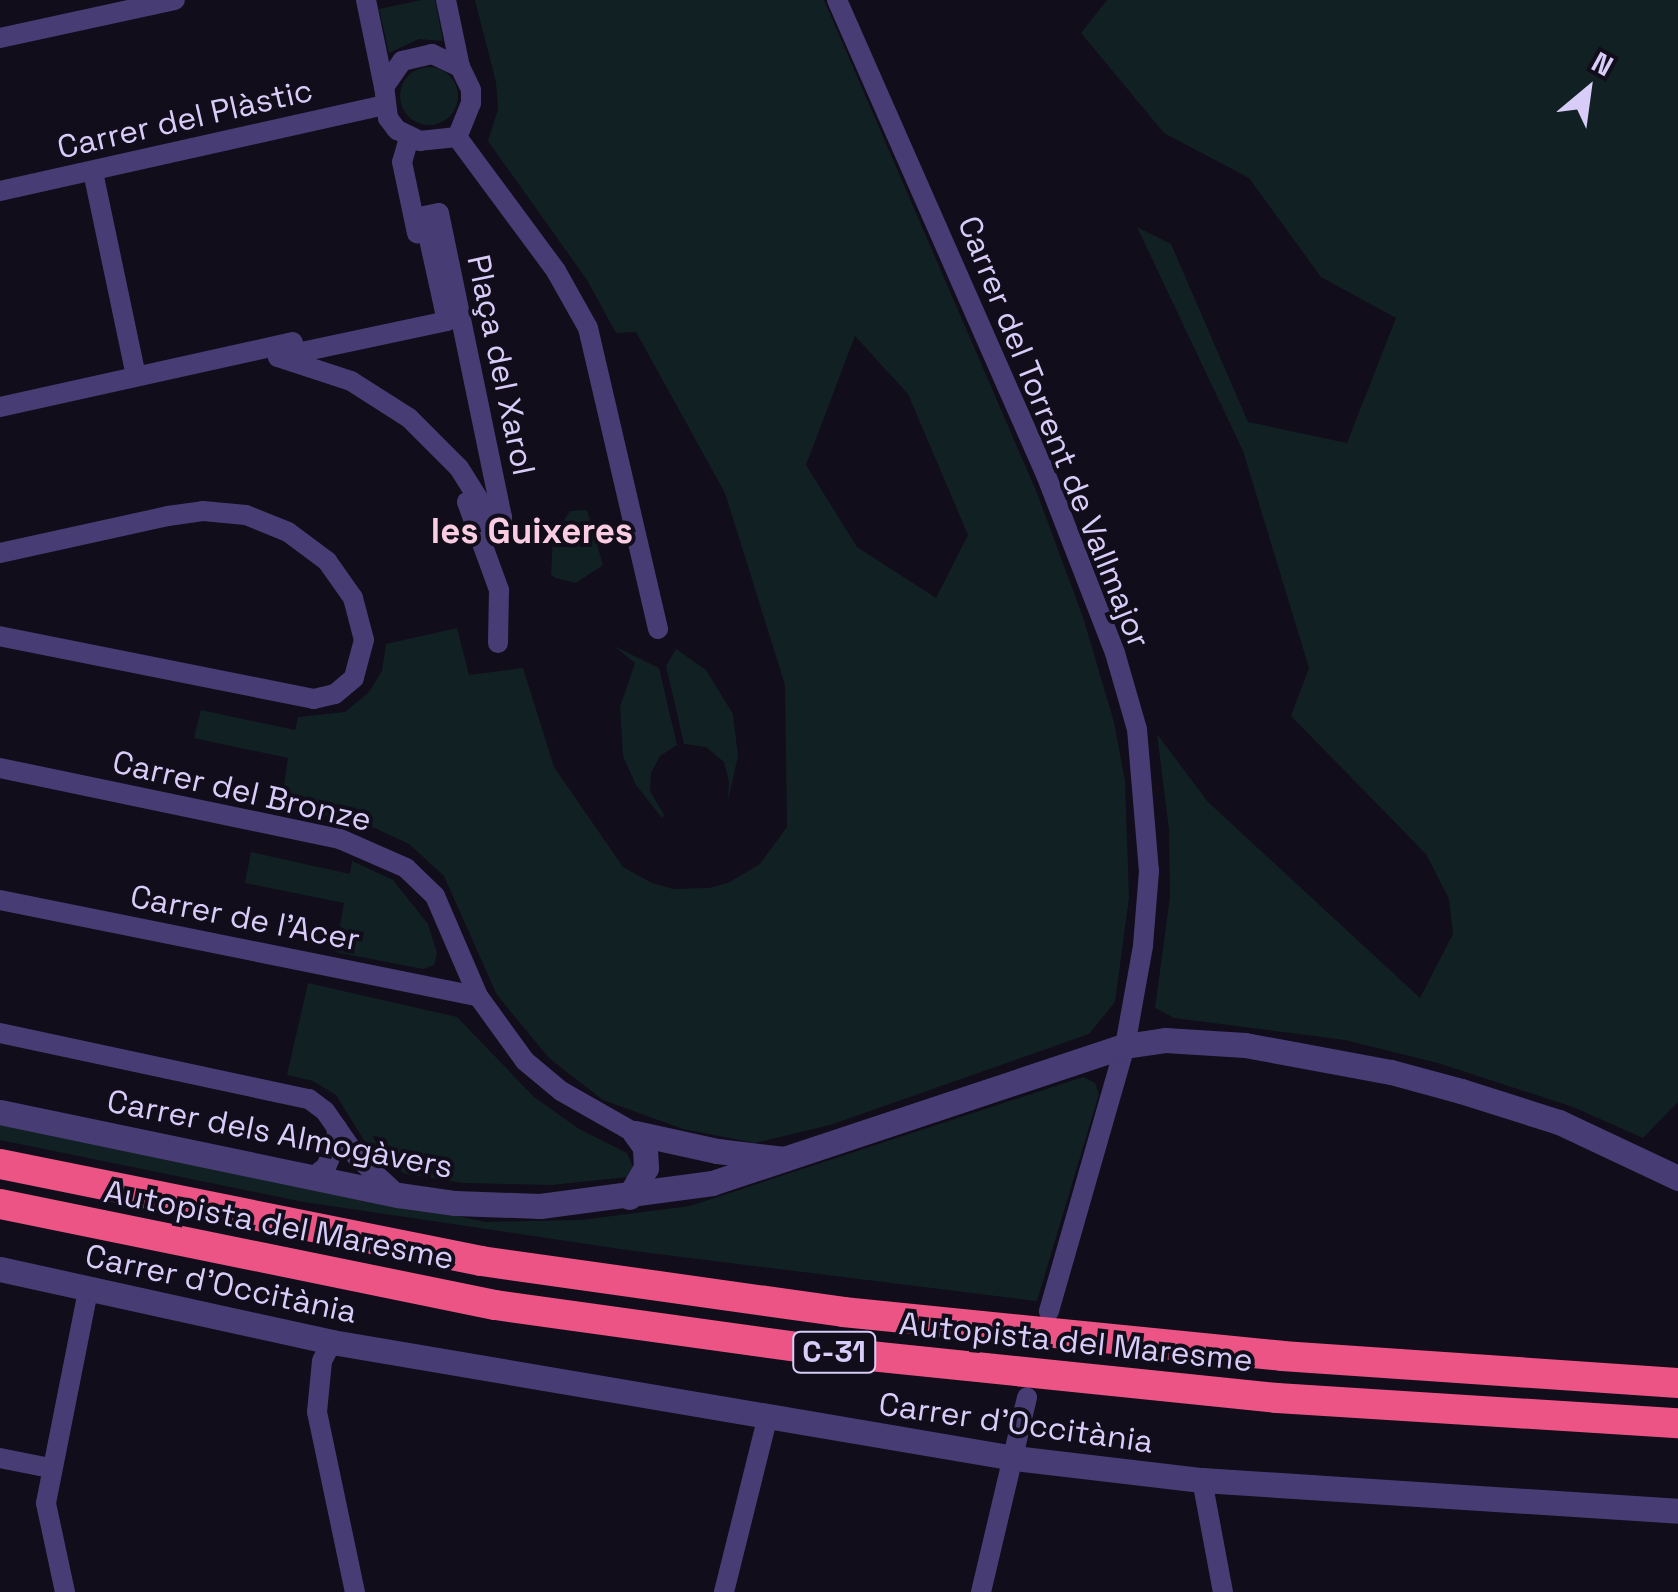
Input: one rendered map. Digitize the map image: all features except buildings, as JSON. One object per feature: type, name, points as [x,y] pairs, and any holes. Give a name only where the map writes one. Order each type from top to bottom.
[{"type":"highway","name":"Autopista del Maresme","points":[[0,1164],[481,1261],[843,1312],[1282,1356],[1678,1383]]},
{"type":"highway","name":"Autopista del Maresme","points":[[0,1204],[496,1305],[841,1354],[1277,1398],[1678,1423]]},
{"type":"street","points":[[0,38],[175,0]]},
{"type":"street","points":[[366,0],[388,118],[409,138],[432,142],[457,137]]},
{"type":"street","points":[[446,0],[460,68],[471,90],[471,102],[457,137]]},
{"type":"street","name":"Carrer del Torrent de Vallmajor","points":[[837,0],[1046,475],[1115,653],[1137,729],[1149,871],[1143,946],[1125,1046],[1049,1312]]},
{"type":"street","points":[[384,96],[391,72],[416,55],[432,54],[460,68]]},
{"type":"street","name":"Carrer del Plàstic","points":[[0,191],[93,172],[384,96]]},
{"type":"street","points":[[457,137],[556,271],[588,328],[658,629]]},
{"type":"street","points":[[0,407],[434,311],[402,162],[409,138]]},
{"type":"street","points":[[93,172],[136,376]]},
{"type":"street","name":"Plaça del Xarol","points":[[440,213],[502,517],[490,519],[455,464],[409,418],[351,381],[278,358],[447,322],[424,216],[440,213]]},
{"type":"street","points":[[215,359],[264,364],[344,392],[403,429],[441,462],[465,497],[484,539],[498,590],[498,643]]},
{"type":"street","points":[[0,553],[168,516],[202,511],[246,515],[288,532],[327,561],[353,598],[364,640],[362,663],[354,678],[335,694],[314,698],[0,636]]},
{"type":"street","name":"Carrer del Bronze","points":[[0,768],[340,840],[380,853],[406,868],[435,896],[478,996],[525,1060],[561,1092],[635,1133]]},
{"type":"street","name":"Carrer de l'Acer","points":[[0,900],[478,996]]},
{"type":"street","points":[[0,1033],[309,1099],[337,1128],[356,1157],[398,1195]]},
{"type":"street","name":"Carrer dels Almogàvers","points":[[0,1112],[398,1195],[455,1203],[540,1206],[712,1183],[1125,1046],[1165,1040],[1245,1046],[1391,1072],[1559,1122],[1678,1178]]},
{"type":"street","points":[[313,1177],[326,1167],[337,1128]]},
{"type":"street","points":[[635,1133],[717,1151],[790,1160]]},
{"type":"street","points":[[629,1197],[646,1168],[645,1146],[635,1133]]},
{"type":"street","name":"Carrer d'Occitània","points":[[0,1269],[332,1342],[768,1420],[1014,1458],[1202,1480],[1678,1511]]},
{"type":"street","points":[[65,1592],[46,1503],[88,1290]]},
{"type":"street","points":[[332,1342],[322,1360],[318,1412],[355,1592]]},
{"type":"street","points":[[982,1592],[1026,1397]]},
{"type":"street","points":[[724,1592],[768,1420]]},
{"type":"street","points":[[0,1458],[50,1468]]},
{"type":"street","points":[[1202,1480],[1223,1592]]},
{"type":"shaded area","points":[[435,0],[443,41],[419,39],[389,53],[379,9]]},
{"type":"shaded area","points":[[475,0],[824,0],[1037,493],[1083,617],[1114,722],[1125,781],[1129,898],[1115,1002],[1089,1034],[830,1125],[755,1143],[683,1129],[603,1100],[549,1058],[497,995],[444,876],[409,844],[375,828],[281,805],[288,758],[194,738],[201,710],[295,730],[298,717],[345,712],[369,692],[382,671],[386,644],[457,628],[469,675],[523,668],[554,767],[623,867],[673,889],[709,888],[728,883],[760,864],[787,827],[785,685],[725,493],[636,332],[616,333],[587,280],[488,141],[498,109],[496,82]],"holes":[[[855,336],[908,394],[968,535],[936,598],[857,547],[806,465]]]},
{"type":"shaded area","points":[[1107,0],[1678,0],[1678,1102],[1643,1138],[1573,1107],[1438,1063],[1345,1040],[1174,1018],[1155,1008],[1170,897],[1169,830],[1157,734],[1208,802],[1420,998],[1453,934],[1449,899],[1426,854],[1291,716],[1309,668],[1243,451],[1137,227],[1171,244],[1248,422],[1347,443],[1396,318],[1321,277],[1249,178],[1164,133],[1081,33]]},
{"type":"shaded area","points":[[429,67],[449,76],[458,96],[449,116],[429,125],[409,116],[400,96],[409,76]]},
{"type":"shaded area","points":[[587,510],[603,565],[576,583],[555,578],[551,574],[553,538],[570,511]]},
{"type":"shaded area","points":[[614,646],[659,668],[677,745],[660,756],[651,773],[650,791],[664,815],[662,818],[636,785],[623,756],[620,707],[635,663]]},
{"type":"shaded area","points":[[676,649],[706,670],[733,714],[738,756],[728,800],[724,762],[706,747],[684,744],[666,666]]},
{"type":"shaded area","points":[[251,852],[350,874],[352,861],[393,880],[428,924],[437,953],[434,965],[423,969],[335,952],[344,903],[245,883]]},
{"type":"shaded area","points":[[308,983],[457,1017],[534,1097],[579,1129],[627,1153],[633,1167],[627,1177],[552,1185],[464,1183],[406,1174],[387,1165],[370,1150],[336,1095],[313,1081],[287,1075]]},
{"type":"shaded area","points":[[1083,1077],[1095,1083],[1099,1094],[1037,1301],[634,1251],[304,1202],[0,1140],[0,1124],[486,1222],[581,1220],[690,1206]]},
{"type":"district","name":"les Guixeres","points":[[532,531]]}]
